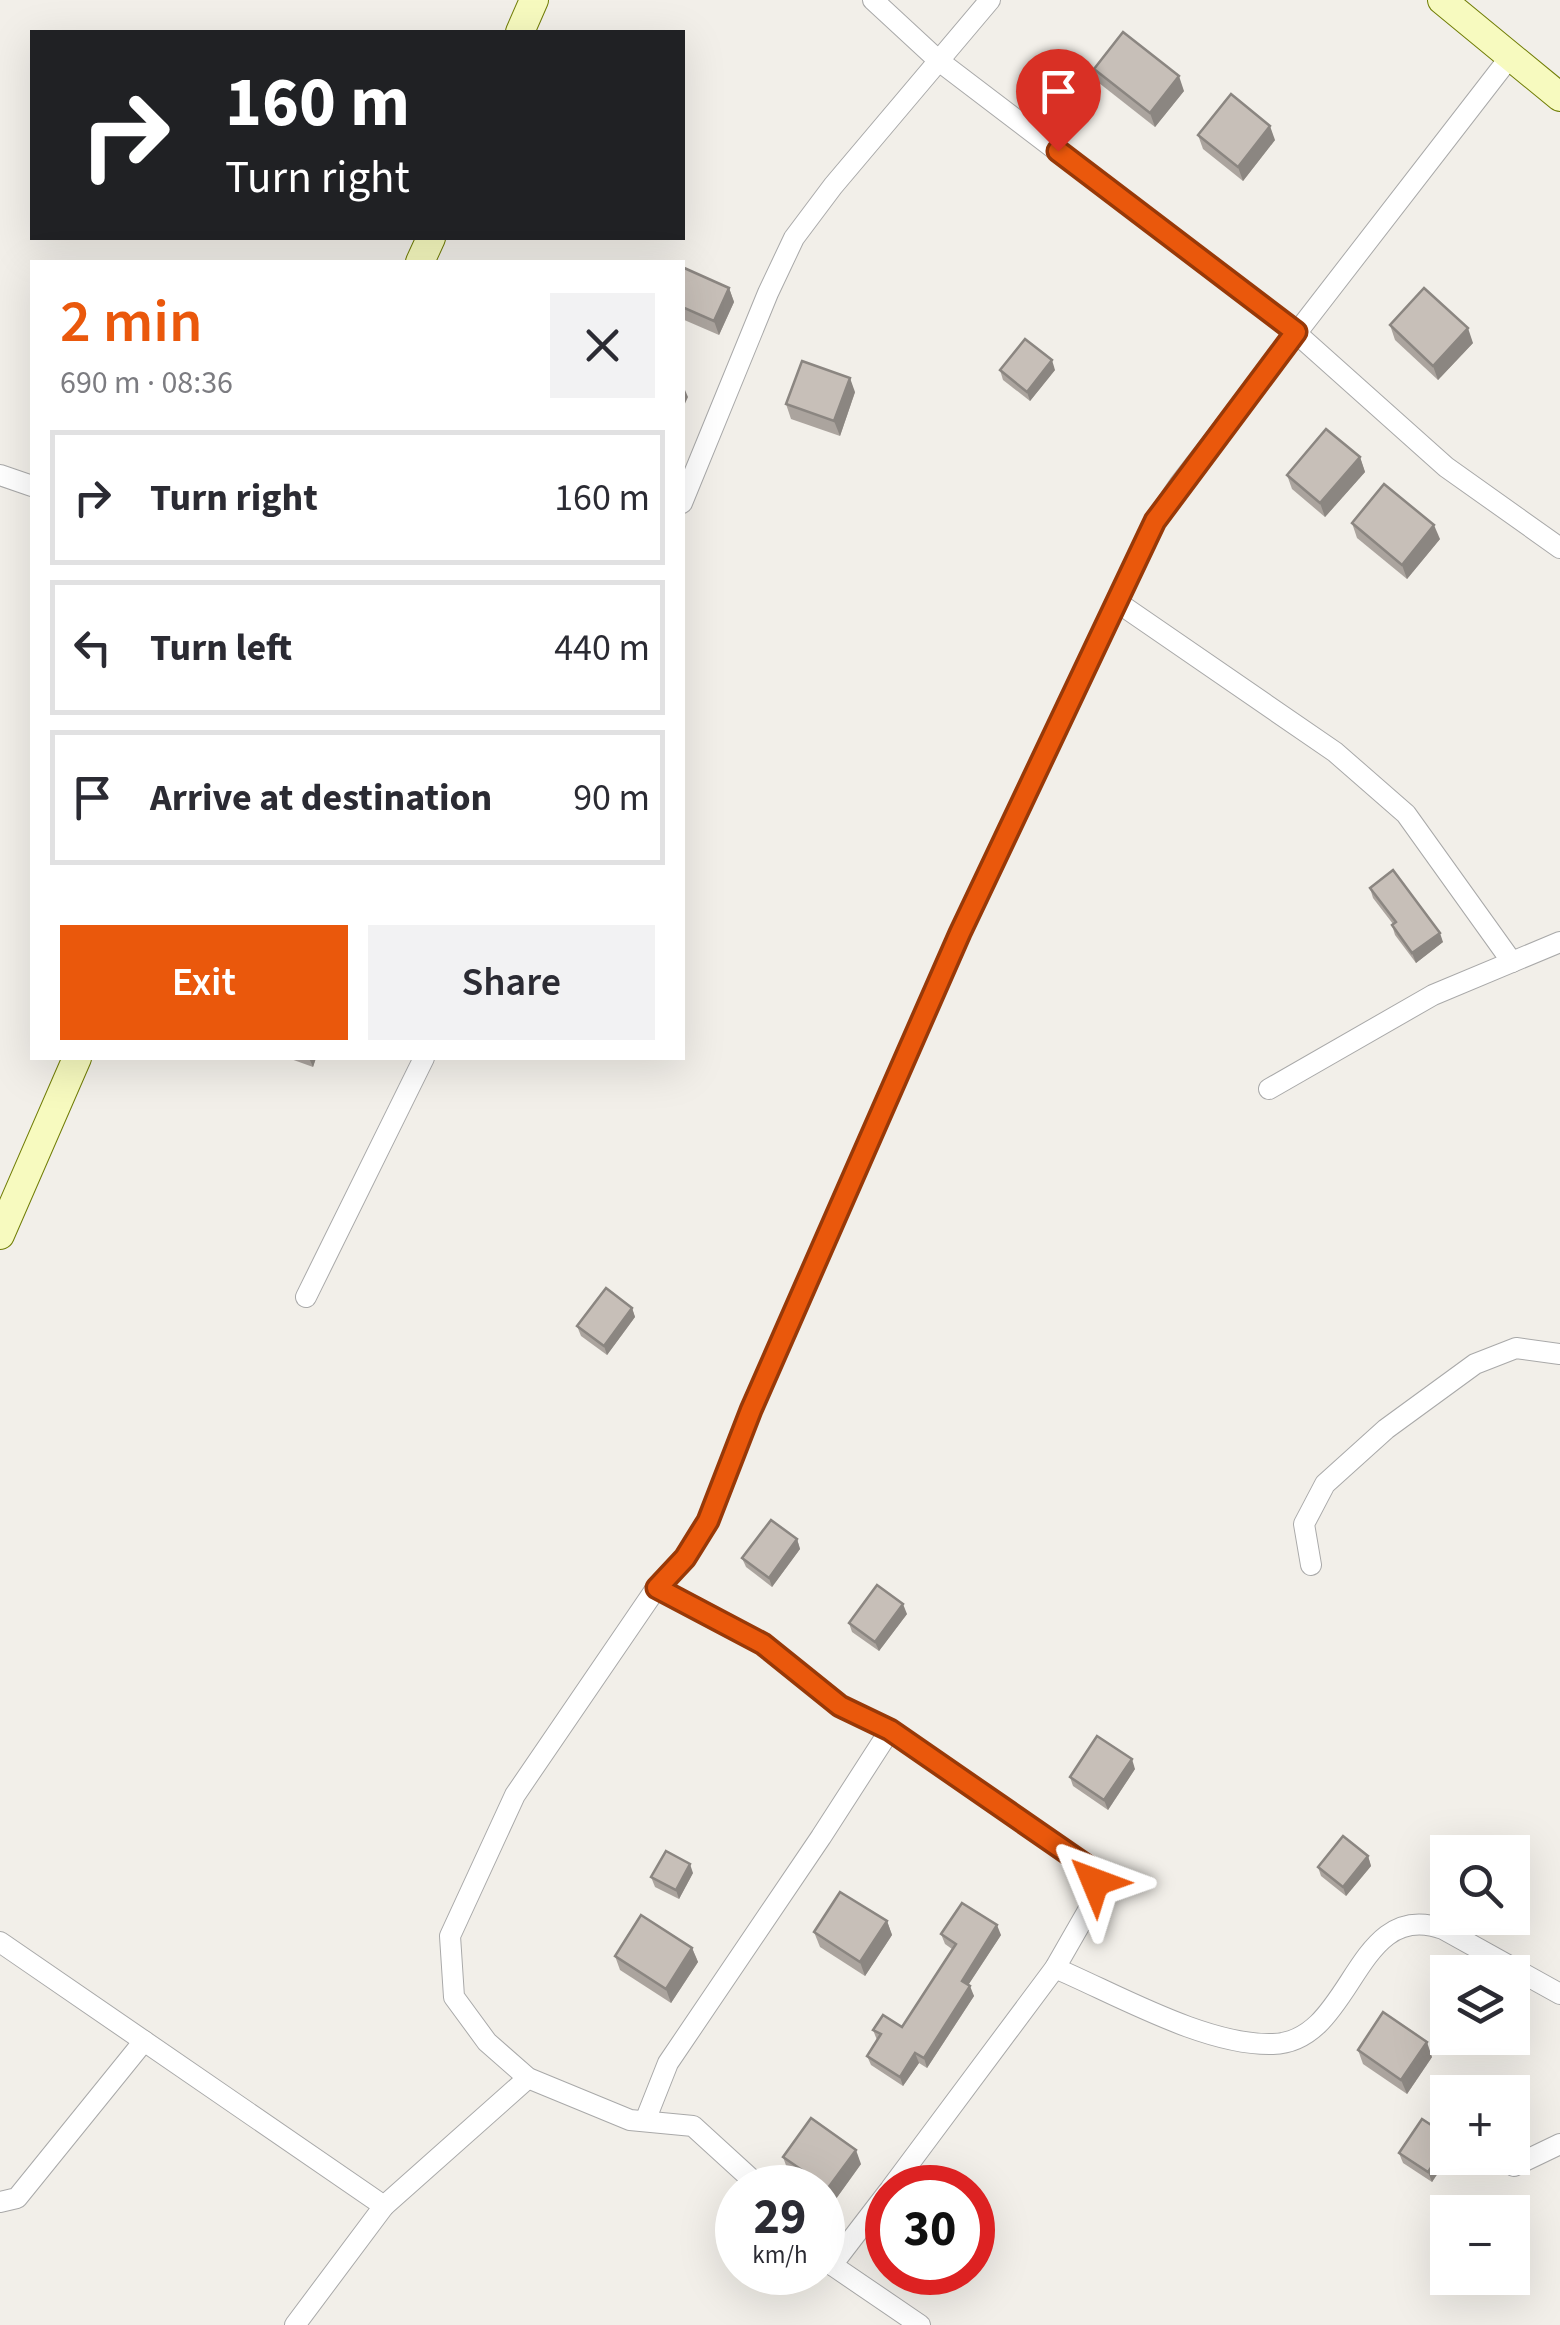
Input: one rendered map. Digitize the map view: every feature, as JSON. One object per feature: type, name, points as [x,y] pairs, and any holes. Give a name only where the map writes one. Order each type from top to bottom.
[{"type":"street","points":[[521,30],[534,0]]},
{"type":"street","points":[[873,0],[939,60],[1296,332],[1446,468],[1560,548]]},
{"type":"street","points":[[685,496],[794,238],[990,0]]},
{"type":"street","points":[[1442,0],[1560,97]]},
{"type":"street","points":[[736,2165],[693,2126],[630,2120],[528,2078],[487,2042],[454,1996],[450,1936],[515,1795],[657,1588],[685,1558],[708,1521],[751,1410],[960,933],[1155,521],[1510,57]]},
{"type":"street","points":[[0,475],[30,485]]},
{"type":"street","points":[[1117,602],[1335,752],[1406,814],[1512,962]]},
{"type":"street","points":[[1268,1090],[1433,994],[1560,942]]},
{"type":"street","points":[[0,1235],[76,1060]]},
{"type":"street","points":[[306,1297],[423,1060]]},
{"type":"street","points":[[1312,1566],[1304,1524],[1325,1484],[1386,1430],[1475,1364],[1516,1348],[1560,1354]]},
{"type":"street","points":[[657,1588],[763,1644],[840,1706],[890,1730],[1088,1867],[1095,1882],[1094,1900],[1056,1968],[908,2165]]},
{"type":"street","points":[[645,2121],[668,2063],[822,1838],[890,1730]]},
{"type":"street","points":[[1056,1968],[1210,2035],[1274,2044],[1302,2038],[1326,2018],[1371,1949],[1404,1924],[1426,1922],[1560,1994]]},
{"type":"street","points":[[0,1942],[384,2206]]},
{"type":"street","points":[[0,2202],[18,2198],[144,2041]]},
{"type":"street","points":[[295,2325],[384,2206],[528,2078]]},
{"type":"street","points":[[1530,2158],[1560,2144]]},
{"type":"street","points":[[845,2239],[865,2217]]},
{"type":"street","points":[[845,2272],[920,2325]]},
{"type":"building","points":[[1123,32],[1179,76],[1150,113],[1094,69]]},
{"type":"building","points":[[1231,94],[1270,126],[1238,167],[1198,135]]},
{"type":"building","points":[[685,268],[729,288],[714,321],[685,308]]},
{"type":"building","points":[[1424,288],[1468,328],[1433,366],[1390,325]]},
{"type":"building","points":[[1025,339],[1052,360],[1027,392],[1000,370]]},
{"type":"building","points":[[802,361],[850,378],[834,421],[786,404]]},
{"type":"building","points":[[1326,429],[1360,457],[1320,503],[1287,475]]},
{"type":"building","points":[[1384,484],[1434,525],[1402,565],[1352,523]]},
{"type":"building","points":[[1393,870],[1440,933],[1412,953],[1392,925],[1396,922],[1370,888]]},
{"type":"building","points":[[606,1288],[632,1308],[604,1346],[577,1326]]},
{"type":"building","points":[[771,1520],[797,1539],[769,1578],[742,1558]]},
{"type":"building","points":[[877,1585],[903,1604],[875,1642],[849,1623]]},
{"type":"building","points":[[1097,1736],[1132,1759],[1104,1800],[1070,1777]]},
{"type":"building","points":[[1343,1836],[1368,1856],[1343,1887],[1318,1867]]},
{"type":"building","points":[[666,1851],[690,1864],[676,1890],[651,1877]]},
{"type":"building","points":[[840,1892],[887,1921],[860,1962],[814,1932]]},
{"type":"building","points":[[962,1903],[997,1925],[962,1981],[970,1986],[924,2058],[915,2053],[900,2077],[867,2056],[881,2034],[873,2030],[883,2015],[902,2027],[956,1944],[941,1934]]},
{"type":"building","points":[[641,1915],[692,1948],[666,1989],[615,1956]]},
{"type":"building","points":[[1383,2012],[1427,2042],[1401,2080],[1358,2050]]},
{"type":"building","points":[[811,2118],[856,2150],[845,2165],[795,2165],[783,2157]]},
{"type":"building","points":[[1422,2119],[1430,2124],[1428,2172],[1399,2153]]},
{"type":"route","points":[[1058,151],[1296,332],[1155,521],[960,933],[751,1410],[708,1521],[685,1558],[657,1588],[763,1644],[840,1706],[890,1730],[1088,1867],[1095,1882]]}]
